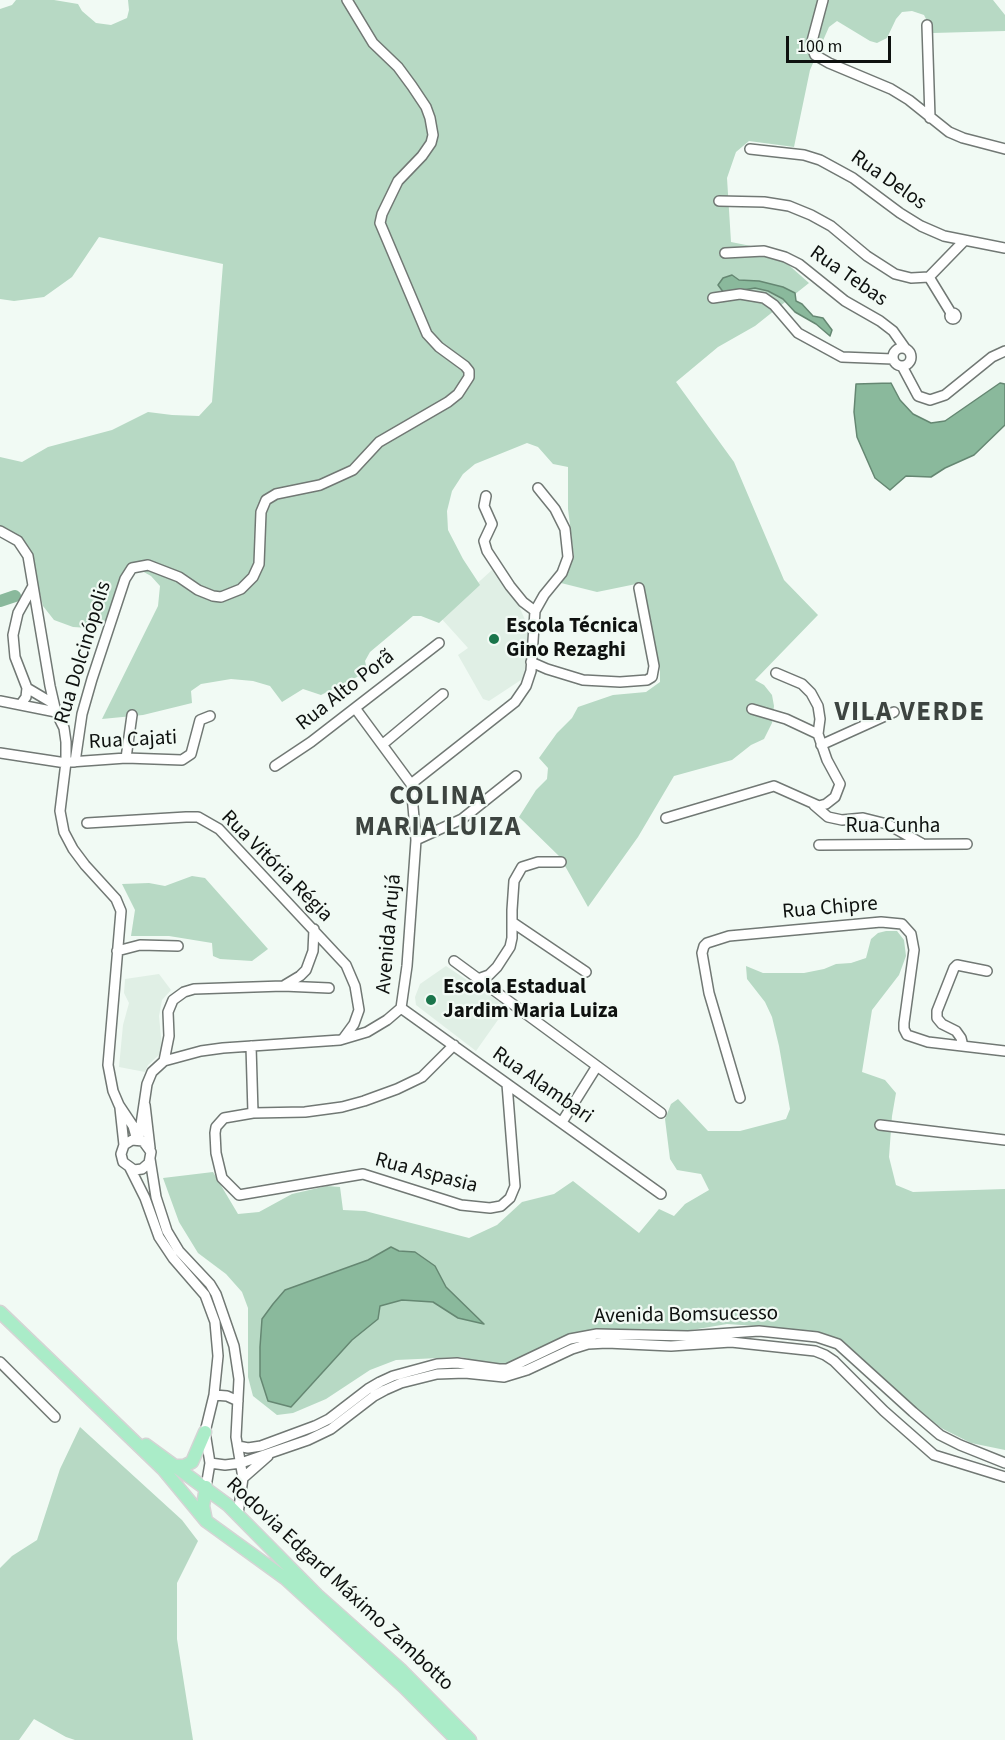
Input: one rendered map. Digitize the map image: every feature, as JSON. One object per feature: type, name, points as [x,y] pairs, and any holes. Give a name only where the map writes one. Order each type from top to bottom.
[{"type":"main road","name":"Rodovia Edgard Máximo Zambotto","points":[[0,1312],[167,1474],[206,1521],[286,1579],[404,1687],[457,1740]]},
{"type":"main road","name":"Rodovia Edgard Máximo Zambotto","points":[[116,1423],[206,1487],[238,1514],[317,1595],[400,1669],[470,1740]]},
{"type":"main road","points":[[176,1466],[184,1466],[192,1462],[205,1432]]},
{"type":"main road","points":[[206,1487],[203,1506],[206,1521]]},
{"type":"main road","points":[[220,1532],[231,1526],[238,1514]]},
{"type":"street","name":"Rua Dolcinópolis","points":[[69,762],[92,679],[125,579],[132,568],[148,565],[179,577],[198,590],[213,596],[221,597],[241,589],[253,578],[259,564],[261,512],[266,500],[276,494],[320,485],[353,470],[379,442],[458,394],[469,377],[469,370],[465,366],[426,334],[381,223],[382,214],[398,181],[431,143],[433,135],[430,118],[426,107],[412,86],[398,67],[373,43],[347,0]]},
{"type":"street","points":[[823,0],[811,45],[815,55],[891,89],[909,100],[930,118],[963,138],[1005,149]]},
{"type":"street","points":[[927,25],[930,118]]},
{"type":"street","name":"Rua Delos","points":[[750,149],[804,155],[820,160],[835,166],[921,226],[944,236],[1005,248]]},
{"type":"street","points":[[719,201],[764,202],[789,206],[831,226],[867,256],[894,274],[910,278],[929,277]]},
{"type":"street","points":[[929,277],[931,272],[964,241]]},
{"type":"street","name":"Rua Tebas","points":[[725,253],[764,251],[800,264],[845,301],[893,331],[904,348]]},
{"type":"street","points":[[929,277],[951,314]]},
{"type":"street","points":[[713,298],[740,294],[764,298],[774,305],[798,333],[842,357],[893,359]]},
{"type":"street","points":[[904,348],[909,351],[911,360],[902,366],[896,364],[893,359],[896,350],[904,348]]},
{"type":"street","points":[[902,366],[918,396],[930,400],[945,395],[992,357],[1005,351]]},
{"type":"street","points":[[355,708],[411,784],[521,695],[529,677],[535,611],[544,595],[562,573],[568,556],[565,529],[555,509],[538,488]]},
{"type":"street","points":[[486,496],[484,506],[492,524],[484,541],[487,551],[523,602],[535,611]]},
{"type":"street","points":[[0,531],[15,538],[28,556],[55,708],[64,728],[69,762],[60,805],[61,821],[73,849],[111,892],[120,907],[122,917],[108,1065],[110,1082],[119,1105],[133,1126],[138,1140]]},
{"type":"street","points":[[21,704],[26,697],[27,688],[15,657],[13,635],[18,613],[33,586]]},
{"type":"street","points":[[531,662],[583,680],[620,682],[647,680],[652,677],[654,666],[639,588]]},
{"type":"street","name":"Rua Alto Porã","points":[[275,766],[311,742],[439,643]]},
{"type":"street","points":[[666,818],[774,786],[819,806],[835,797],[840,784],[821,745],[818,734],[820,719],[818,706],[811,693],[802,684],[776,673]]},
{"type":"street","points":[[27,688],[55,708]]},
{"type":"street","points":[[383,744],[443,694]]},
{"type":"street","points":[[0,701],[55,708]]},
{"type":"street","points":[[752,710],[786,719],[818,734]]},
{"type":"street","points":[[821,745],[894,712]]},
{"type":"street","points":[[126,758],[132,715]]},
{"type":"street","name":"Rua Cajati","points":[[0,753],[69,762],[126,758],[182,760],[191,754],[201,720],[210,716]]},
{"type":"street","points":[[416,840],[462,819],[516,776]]},
{"type":"street","name":"Avenida Arujá","points":[[164,1061],[223,1048],[342,1039],[367,1032],[401,1008],[407,966],[416,840],[411,784]]},
{"type":"street","points":[[813,804],[828,817],[842,820],[863,818],[887,824],[923,845]]},
{"type":"street","name":"Rua Vitória Régia","points":[[87,823],[186,817],[198,818],[219,830],[346,965],[355,986],[359,1010],[367,1032]]},
{"type":"street","name":"Rua Cunha","points":[[819,845],[967,844]]},
{"type":"street","points":[[478,979],[489,975],[504,958],[513,938],[514,881],[522,867],[532,863],[561,862]]},
{"type":"street","points":[[512,922],[586,972]]},
{"type":"street","name":"Rua Chipre","points":[[740,1098],[703,964],[704,946],[718,938],[881,922],[902,924],[911,934],[914,950],[904,1023],[905,1032],[909,1037],[1005,1051]]},
{"type":"street","points":[[283,986],[293,982],[306,970],[313,951],[314,929]]},
{"type":"street","points":[[117,951],[140,945],[178,946]]},
{"type":"street","points":[[454,962],[661,1113]]},
{"type":"street","points":[[963,1046],[956,1031],[942,1024],[937,1018],[937,1011],[957,965],[987,971]]},
{"type":"street","points":[[138,1140],[144,1100],[152,1072],[164,1061],[169,1036],[167,1018],[169,1006],[173,1000],[184,992],[194,989],[283,986],[329,988]]},
{"type":"street","name":"Rua Alambari","points":[[401,1008],[661,1194]]},
{"type":"street","points":[[342,1039],[354,1024],[359,1010]]},
{"type":"street","points":[[169,1036],[182,1056]]},
{"type":"street","points":[[250,1046],[253,1113],[305,1112],[342,1107],[364,1101],[415,1080],[432,1068],[454,1045]]},
{"type":"street","points":[[562,1122],[597,1066]]},
{"type":"street","name":"Rua Aspasia","points":[[253,1113],[224,1118],[216,1127],[216,1153],[222,1178],[239,1195],[363,1174],[461,1205],[490,1208],[501,1206],[510,1198],[515,1186],[507,1084]]},
{"type":"street","points":[[144,1100],[148,1117],[150,1159],[156,1197],[167,1231],[186,1260],[210,1284],[223,1309],[237,1365],[238,1446],[243,1478],[238,1514]]},
{"type":"street","points":[[119,1105],[124,1145],[123,1162],[130,1168],[159,1236],[173,1258],[198,1285],[210,1305],[218,1339],[217,1374],[205,1432],[210,1463],[206,1487]]},
{"type":"street","points":[[880,1125],[1005,1140]]},
{"type":"street","points":[[124,1145],[138,1140],[143,1141],[150,1148]]},
{"type":"street","points":[[130,1168],[142,1168],[150,1159]]},
{"type":"street","name":"Avenida Bomsucesso","points":[[238,1446],[253,1448],[281,1440],[329,1419],[368,1389],[387,1379],[437,1364],[458,1363],[507,1369],[564,1341],[597,1334],[688,1336],[759,1332],[817,1337],[838,1344],[940,1435],[1005,1463]]},
{"type":"street","name":"Avenida Bomsucesso","points":[[210,1463],[225,1465],[241,1463],[320,1436],[374,1396],[401,1383],[437,1374],[465,1373],[504,1377],[527,1370],[588,1344],[671,1346],[731,1342],[815,1351],[825,1355],[834,1360],[884,1411],[934,1455],[1005,1478]]},
{"type":"street","points":[[0,1362],[55,1417]]},
{"type":"street","points":[[214,1395],[223,1395],[238,1401]]},
{"type":"street","points":[[243,1478],[276,1451]]},
{"type":"shaded area","points":[[16,0],[54,0],[78,4],[82,11],[96,23],[111,25],[127,18],[128,0],[993,0],[1005,15],[1005,31],[933,33],[924,15],[912,11],[902,12],[887,38],[877,43],[837,21],[829,27],[810,70],[794,147],[749,141],[736,152],[727,178],[731,242],[756,247],[783,260],[809,283],[755,326],[718,347],[676,382],[734,462],[784,580],[818,615],[755,680],[764,685],[772,695],[774,706],[772,723],[764,739],[751,745],[732,760],[674,776],[638,837],[588,907],[560,857],[519,817],[536,790],[547,779],[548,768],[539,758],[557,733],[572,718],[578,707],[613,695],[646,692],[660,682],[660,671],[641,583],[597,592],[561,583],[574,557],[568,509],[568,467],[553,464],[538,447],[527,443],[475,464],[463,474],[452,491],[447,511],[448,530],[480,585],[439,623],[421,616],[413,616],[370,652],[365,661],[367,670],[361,675],[321,695],[303,689],[282,702],[270,686],[253,681],[231,679],[201,684],[191,691],[192,703],[143,715],[102,719],[158,606],[160,586],[151,576],[142,571],[128,569],[108,623],[89,628],[73,627],[54,620],[43,606],[29,550],[0,528],[0,457],[22,462],[48,447],[112,430],[148,412],[199,416],[212,402],[223,264],[99,237],[72,277],[44,297],[14,301],[0,299],[0,9],[12,5]]},
{"type":"shaded area","points":[[732,275],[739,280],[759,281],[783,287],[795,293],[796,301],[813,316],[823,318],[832,330],[830,336],[816,324],[795,312],[783,299],[768,291],[755,288],[724,293],[718,285],[723,278]]},
{"type":"shaded area","points":[[891,383],[900,400],[913,414],[931,423],[945,421],[1000,383],[1005,384],[1005,425],[974,455],[931,477],[906,476],[890,490],[875,478],[857,437],[854,412],[856,384]]},
{"type":"shaded area","name":"Escola Técnica Gino Rezaghi","points":[[492,570],[519,606],[529,629],[524,678],[489,701],[483,699],[458,655],[468,648],[440,617]]},
{"type":"shaded area","points":[[192,876],[205,878],[268,949],[252,961],[220,959],[213,956],[212,943],[169,936],[131,936],[135,910],[122,884],[149,883],[165,886]]},
{"type":"shaded area","points":[[897,931],[904,940],[906,956],[899,975],[872,1010],[862,1072],[885,1080],[896,1093],[889,1157],[896,1185],[913,1192],[1005,1189],[1005,1450],[971,1443],[943,1429],[921,1414],[871,1367],[836,1339],[756,1326],[727,1324],[674,1333],[629,1331],[577,1333],[507,1365],[488,1364],[461,1357],[396,1360],[370,1370],[326,1399],[293,1413],[277,1415],[253,1396],[248,1377],[248,1308],[242,1292],[226,1274],[198,1253],[179,1222],[163,1178],[213,1172],[238,1214],[259,1212],[292,1194],[327,1186],[340,1187],[343,1210],[365,1211],[469,1238],[497,1225],[522,1202],[554,1194],[573,1181],[639,1233],[659,1209],[674,1216],[685,1204],[709,1190],[701,1174],[677,1170],[670,1159],[665,1119],[671,1104],[678,1099],[708,1131],[740,1131],[786,1119],[790,1109],[772,1017],[765,1002],[747,979],[746,966],[763,973],[804,973],[836,964],[851,963],[866,958],[871,939],[878,933]]},
{"type":"shaded area","points":[[446,966],[507,1007],[476,1051],[416,1005],[415,997],[420,984]]},
{"type":"shaded area","points":[[159,974],[171,990],[162,1000],[159,1016],[162,1048],[159,1055],[148,1065],[145,1072],[119,1067],[123,1025],[129,1003],[124,993],[125,979]]},
{"type":"shaded area","points":[[391,1247],[399,1251],[415,1252],[435,1266],[446,1287],[484,1324],[458,1318],[433,1302],[402,1300],[380,1306],[378,1319],[352,1340],[291,1407],[268,1401],[260,1376],[260,1347],[262,1319],[273,1304],[285,1290],[368,1260]]},
{"type":"shaded area","points":[[80,1427],[182,1520],[198,1541],[177,1583],[177,1639],[193,1740],[75,1740],[34,1719],[19,1740],[0,1740],[0,1568],[12,1556],[37,1540],[60,1469]]},
{"type":"waterway","points":[[0,601],[15,596]]},
{"type":"place","name":"Escola Técnica Gino Rezaghi","points":[[494,639]]},
{"type":"place","name":"Escola Estadual Jardim Maria Luiza","points":[[431,1000]]},
{"type":"district","name":"VILA VERDE","points":[[910,714]]},
{"type":"district","name":"COLINA MARIA LUIZA","points":[[438,814]]}]
